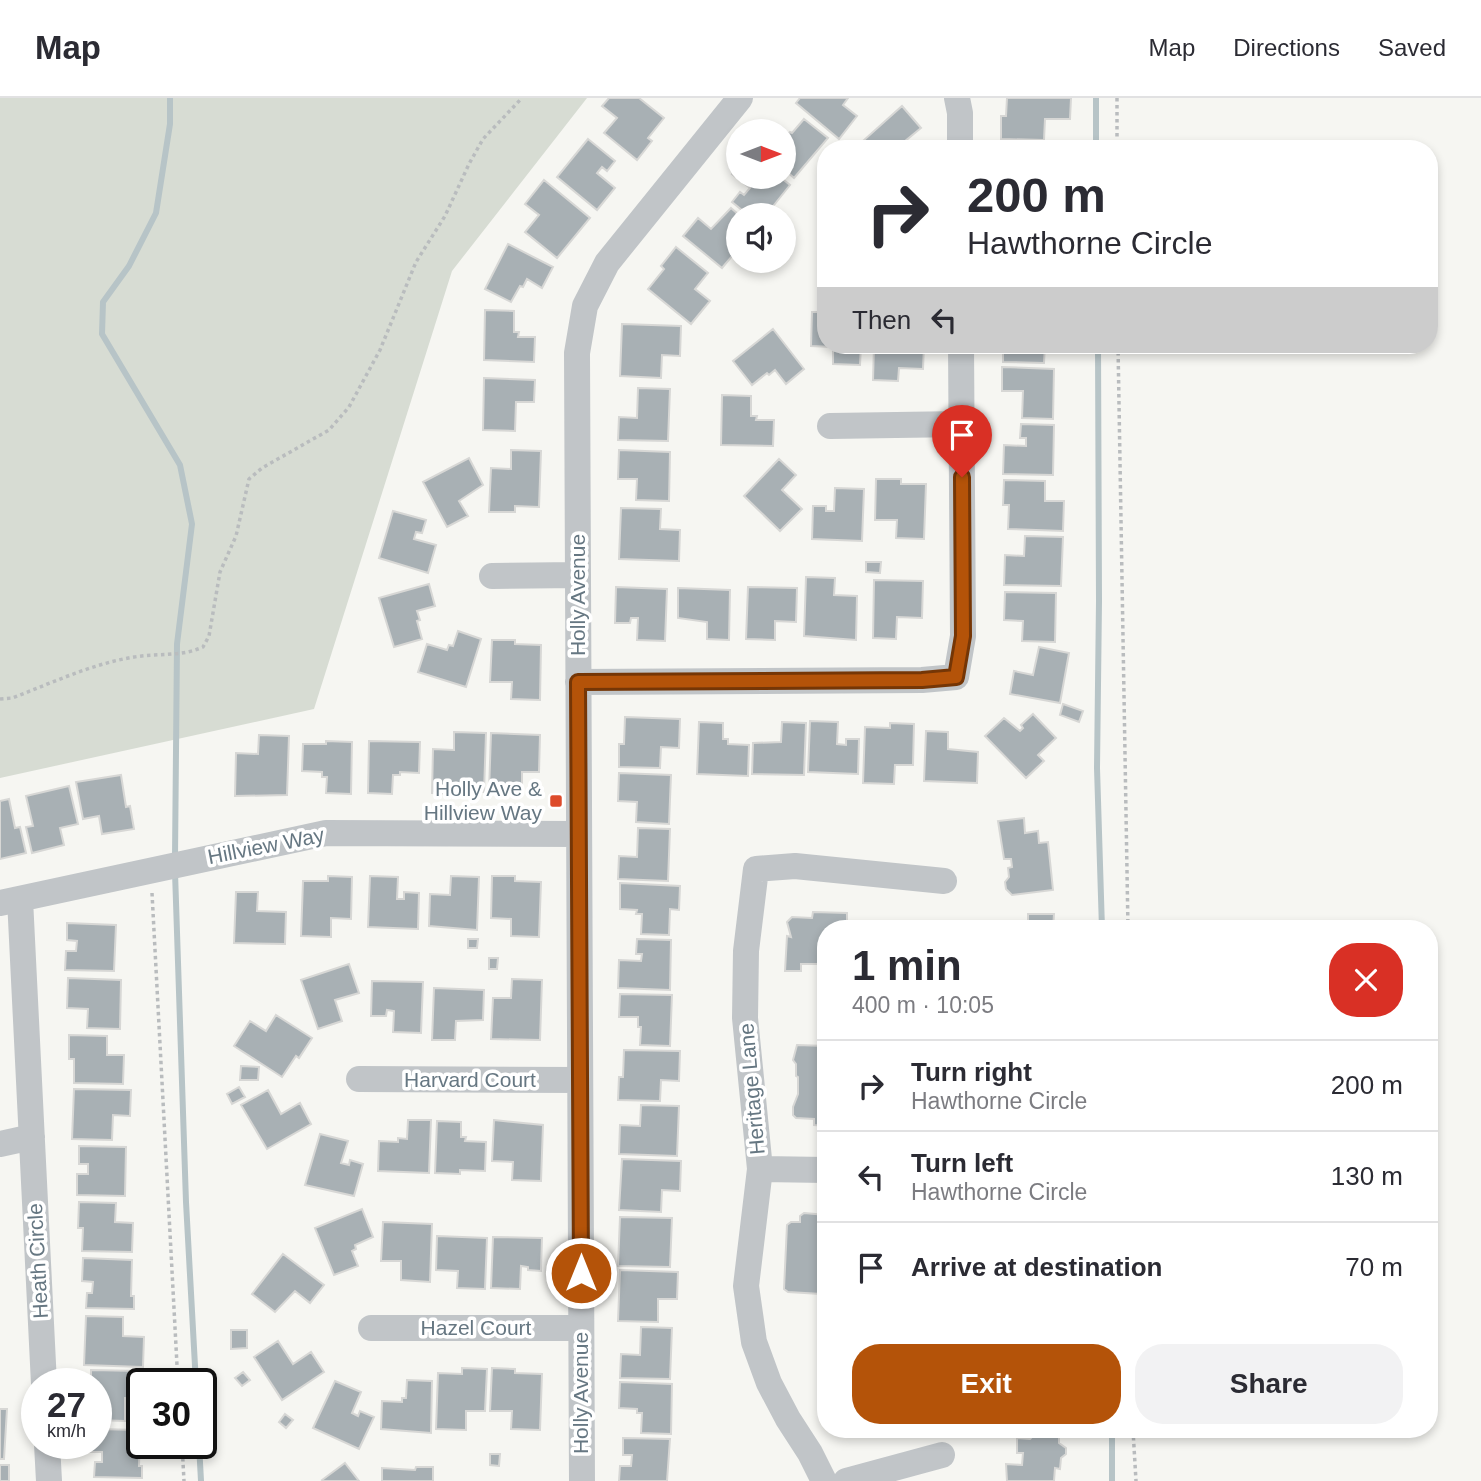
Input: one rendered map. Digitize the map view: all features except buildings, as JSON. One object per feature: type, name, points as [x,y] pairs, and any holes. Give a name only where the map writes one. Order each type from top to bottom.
[{"type":"street","name":"Holly Avenue","points":[[582,1481],[577,353],[585,306],[607,263],[740,98]]},
{"type":"street","points":[[957,98],[960,140]]},
{"type":"street","points":[[578,682],[922,680],[956,677],[963,636],[961,354]]},
{"type":"street","points":[[830,426],[962,424]]},
{"type":"street","points":[[492,576],[578,575]]},
{"type":"street","name":"Hillview Way","points":[[10,901],[326,833],[579,834]]},
{"type":"street","name":"Heritage Lane","points":[[824,1481],[769,1382],[754,1342],[746,1286],[760,1169],[745,1018],[746,951],[755,869],[795,866],[944,881]]},
{"type":"street","name":"Heath Circle","points":[[10,901],[32,1137],[43,1368]]},
{"type":"street","name":"Harvard Court","points":[[359,1079],[580,1080]]},
{"type":"street","points":[[0,1144],[32,1137]]},
{"type":"street","points":[[760,1169],[817,1170]]},
{"type":"street","name":"Hazel Court","points":[[371,1328],[581,1328]]},
{"type":"street","points":[[846,1481],[942,1455]]},
{"type":"street","points":[[48,1459],[49,1481]]},
{"type":"path","points":[[0,699],[12,698],[87,668],[136,656],[167,656],[203,647],[209,636],[220,572],[236,536],[248,479],[261,468],[329,430],[349,407],[380,350],[416,262],[445,216],[469,164],[483,139],[522,98]]},
{"type":"path","points":[[1116,98],[1117,140]]},
{"type":"path","points":[[1118,354],[1128,920]]},
{"type":"path","points":[[155,870],[152,889],[177,1368]]},
{"type":"path","points":[[1133,1438],[1136,1481]]},
{"type":"path","points":[[183,1459],[184,1481]]},
{"type":"shaded area","points":[[0,98],[587,98],[452,271],[314,709],[0,778]]},
{"type":"waterway","points":[[170,98],[170,124],[156,213],[129,266],[103,302],[102,334],[180,465],[192,524],[177,644],[175,858]]},
{"type":"waterway","points":[[1096,98],[1096,140]]},
{"type":"waterway","points":[[1098,354],[1097,768],[1102,920]]},
{"type":"waterway","points":[[175,872],[186,1202],[195,1368]]},
{"type":"waterway","points":[[1112,1438],[1112,1481]]},
{"type":"waterway","points":[[200,1459],[201,1481]]},
{"type":"place","name":"Holly Ave & Hillview Way","points":[[556,801]]},
{"type":"route","points":[[581,1273],[578,682],[922,680],[956,677],[963,636],[962,477]]}]
